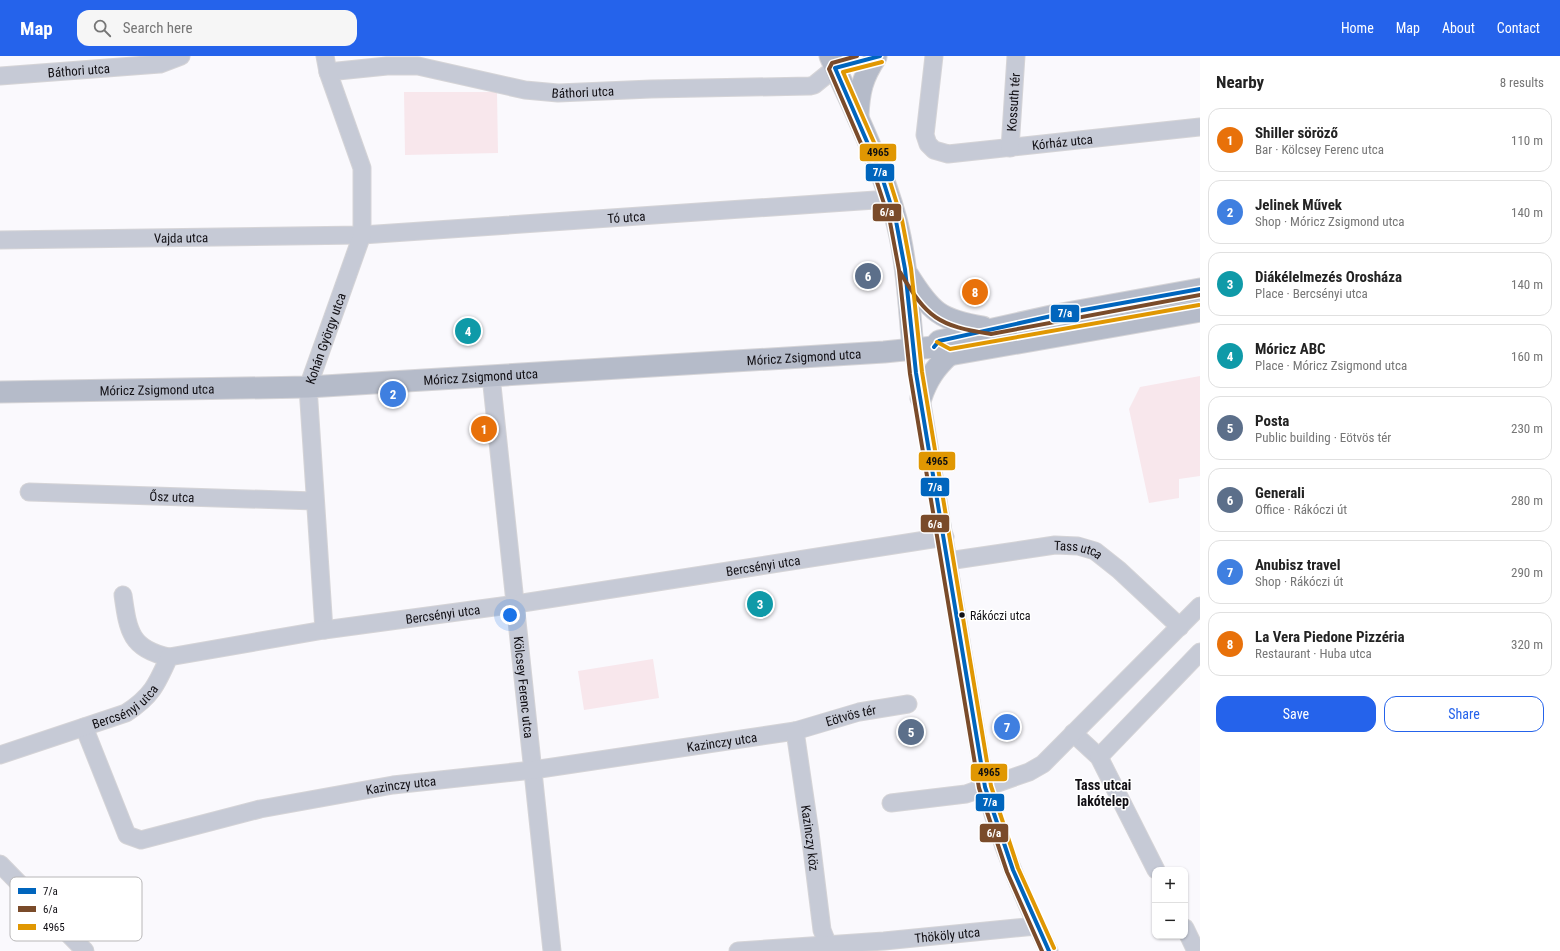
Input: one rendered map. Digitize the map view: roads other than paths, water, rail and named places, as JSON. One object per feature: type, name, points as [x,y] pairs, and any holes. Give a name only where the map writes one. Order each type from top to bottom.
[{"type":"main road","points":[[878,57],[833,62],[858,119],[890,200],[896,221],[905,269],[913,349]]},
{"type":"main road","points":[[858,119],[859,92],[863,78],[878,57]]},
{"type":"main road","points":[[905,269],[923,299],[937,312],[956,322],[991,328]]},
{"type":"main road","points":[[920,398],[927,381],[935,368],[941,351],[939,341],[991,328],[1200,289]]},
{"type":"main road","name":"Móricz Zsigmond utca","points":[[0,392],[308,387],[913,349],[941,351],[1200,311]]},
{"type":"street","name":"Báthori utca","points":[[0,76],[160,64],[181,56]]},
{"type":"street","points":[[924,56],[930,87]]},
{"type":"street","points":[[930,87],[934,56]]},
{"type":"street","name":"Kossuth tér","points":[[1010,148],[1016,56]]},
{"type":"street","name":"Báthori utca","points":[[326,64],[418,66],[525,90],[576,94],[651,89],[810,86],[814,85],[833,62]]},
{"type":"street","name":"Kohán György utca","points":[[324,630],[308,387],[362,235],[362,168],[326,64]]},
{"type":"street","name":"Kórház utca","points":[[930,87],[925,135],[928,144],[934,150],[948,154],[1200,127]]},
{"type":"street","name":"Tó utca","points":[[362,235],[890,200]]},
{"type":"street","name":"Vajda utca","points":[[0,240],[362,235]]},
{"type":"street","points":[[913,349],[986,787],[1006,853],[1036,926],[1049,951]]},
{"type":"street","name":"Kölcsey Ferenc utca","points":[[491,376],[552,951]]},
{"type":"street","name":"Ősz utca","points":[[29,492],[315,501]]},
{"type":"street","name":"Bercsényi utca","points":[[0,755],[126,713],[142,703],[156,685],[168,657],[324,630],[516,604],[945,537]]},
{"type":"street","name":"Tass utca","points":[[948,560],[1055,545],[1078,546],[1095,551],[1119,570],[1180,627]]},
{"type":"street","points":[[123,595],[127,620],[136,643],[152,654],[168,657]]},
{"type":"street","points":[[891,803],[966,794],[1029,772],[1043,764],[1072,733],[1200,606]]},
{"type":"street","points":[[1099,756],[1200,652]]},
{"type":"street","name":"Eötvös tér","points":[[795,731],[859,712],[908,704]]},
{"type":"street","name":"Kazinczy utca","points":[[84,727],[126,835],[141,840],[260,809],[385,786],[533,770],[795,731]]},
{"type":"street","name":"Kazinczy köz","points":[[795,731],[822,930],[828,945]]},
{"type":"street","points":[[1072,733],[1099,756],[1154,867]]},
{"type":"street","points":[[0,864],[12,877]]},
{"type":"street","points":[[0,876],[10,881]]},
{"type":"street","name":"Thököly utca","points":[[738,951],[774,950],[1036,926]]},
{"type":"street","points":[[1188,934],[1196,951]]},
{"type":"street","points":[[76,941],[86,951]]},
{"type":"place","name":"Generali","points":[[868,276]]},
{"type":"place","name":"La Vera Piedone Pizzéria","points":[[975,292]]},
{"type":"place","name":"Móricz ABC","points":[[468,331]]},
{"type":"place","name":"Jelinek Művek","points":[[393,394]]},
{"type":"place","name":"Shiller söröző","points":[[484,429]]},
{"type":"place","name":"Diákélelmezés Orosháza","points":[[760,604]]},
{"type":"place","name":"Rákóczi utca","points":[[962,615]]},
{"type":"place","name":"Anubisz travel","points":[[1007,727]]},
{"type":"place","name":"Posta","points":[[911,732]]},
{"type":"district","name":"Tass utcai lakótelep","points":[[1103,794]]}]
